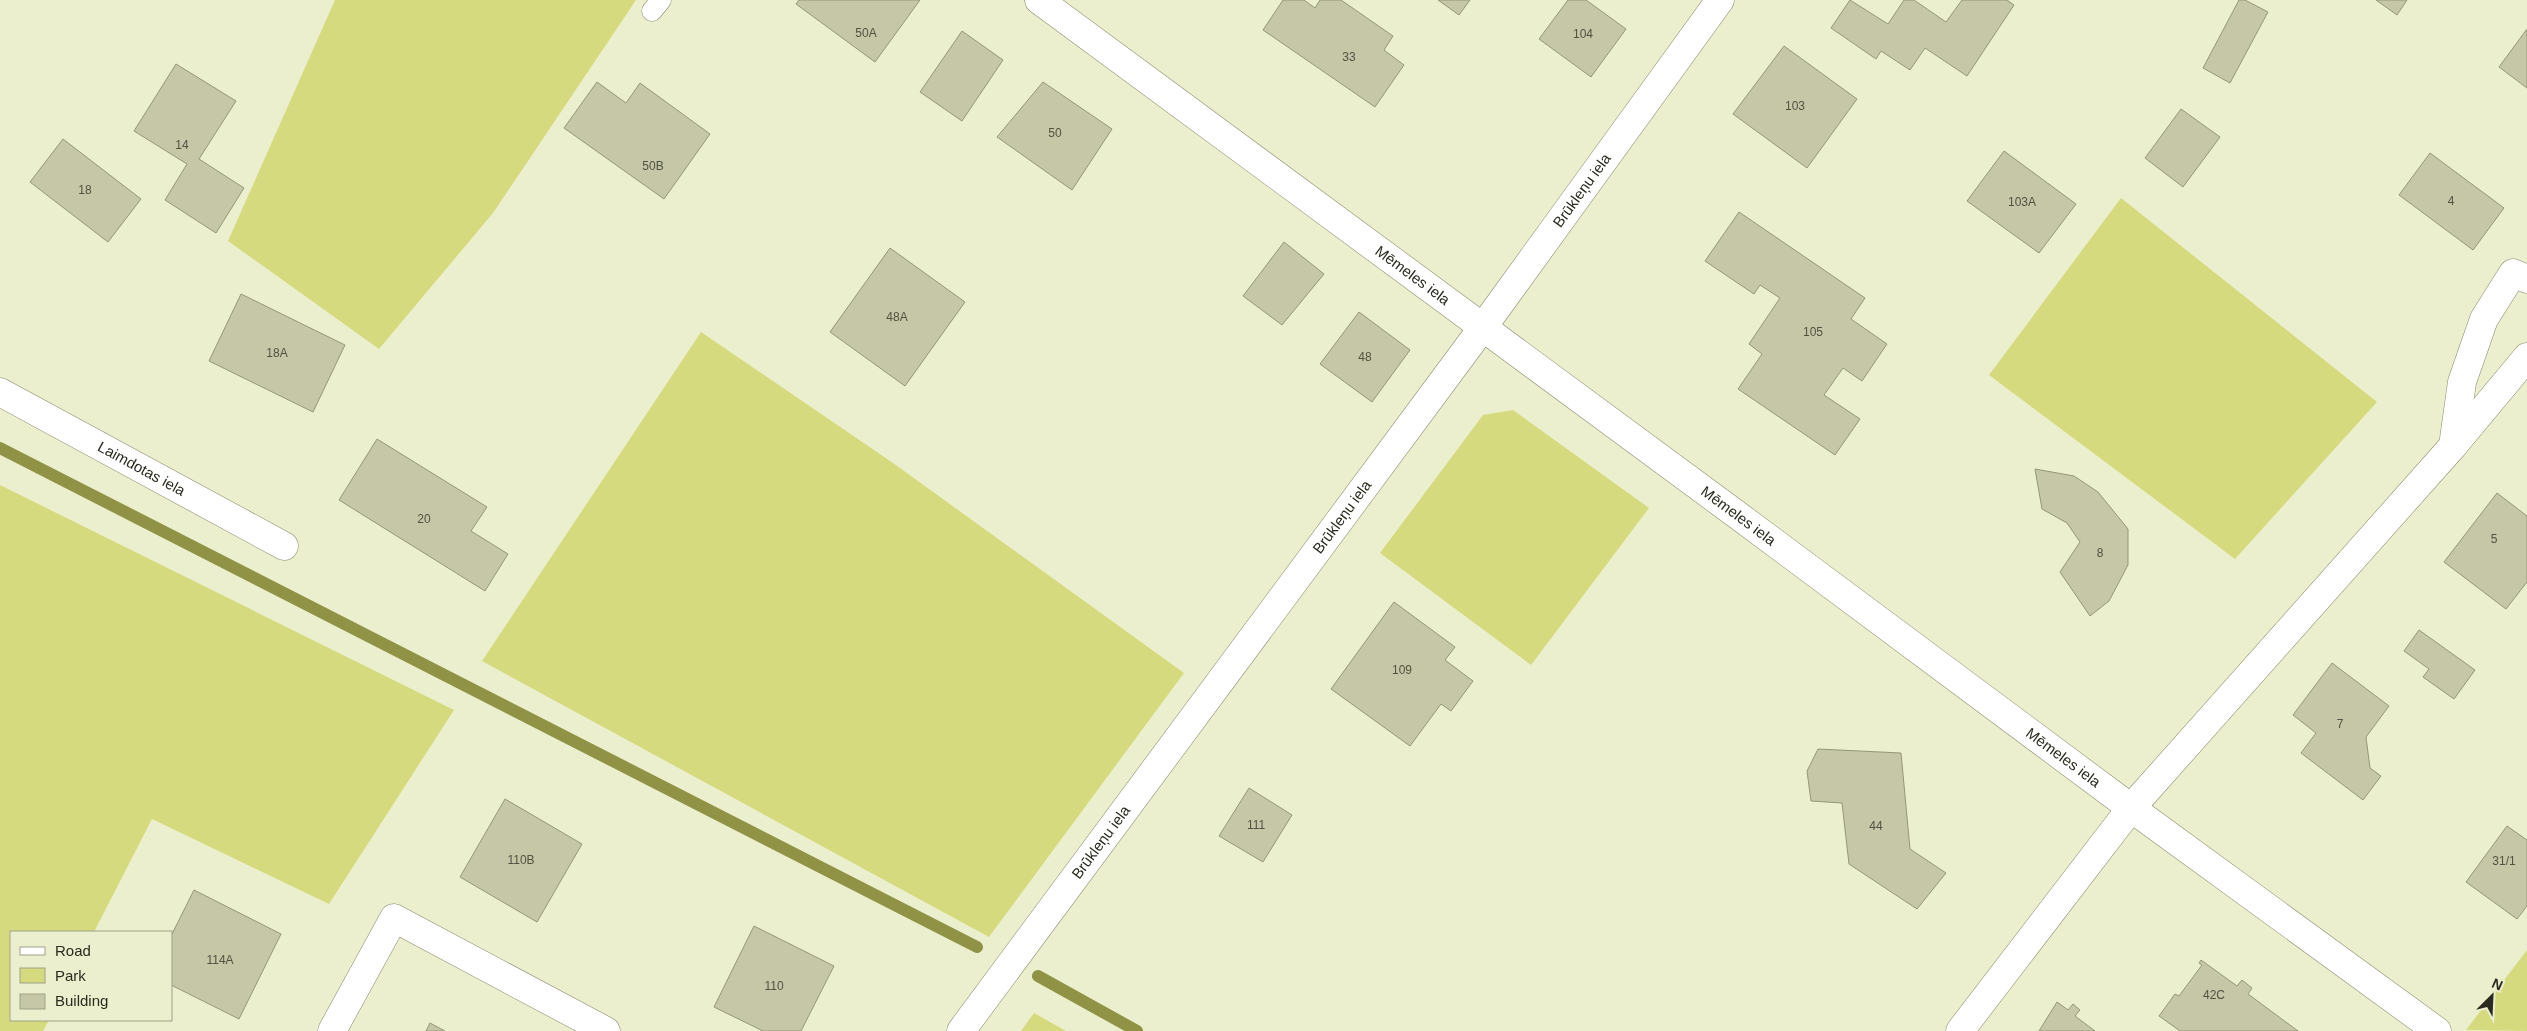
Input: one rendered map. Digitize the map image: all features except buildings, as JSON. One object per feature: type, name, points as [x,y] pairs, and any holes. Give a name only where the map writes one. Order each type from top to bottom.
[{"type":"street","name":"Mēmeles iela","points":[[1039,0],[2130,808],[2437,1031]]},
{"type":"street","name":"Brūkleņu iela","points":[[961,1031],[1483,327],[1720,0]]},
{"type":"street","points":[[2453,446],[2462,382],[2484,318],[2513,273],[2527,279]]},
{"type":"street","points":[[1960,1031],[2130,808],[2453,446],[2527,357]]},
{"type":"street","name":"Laimdotas iela","points":[[0,392],[284,546]]},
{"type":"street","points":[[332,1031],[394,918],[606,1031]]},
{"type":"green space","points":[[335,0],[636,0],[493,213],[379,349],[228,241]]},
{"type":"green space","points":[[2121,198],[2377,402],[2235,559],[1989,375]]},
{"type":"green space","points":[[701,332],[893,463],[1184,673],[989,937],[482,661]]},
{"type":"green space","points":[[1513,410],[1649,508],[1531,665],[1380,553],[1483,415]]},
{"type":"green space","points":[[0,485],[454,710],[329,904],[152,819],[95,931],[10,931],[10,1021],[48,1021],[43,1031],[0,1031]]},
{"type":"green space","points":[[2527,950],[2527,1031],[2466,1030]]},
{"type":"green space","points":[[1034,1013],[1066,1031],[1021,1031]]},
{"type":"waterway","points":[[0,448],[977,947]]},
{"type":"waterway","points":[[1038,976],[1137,1031]]}]
